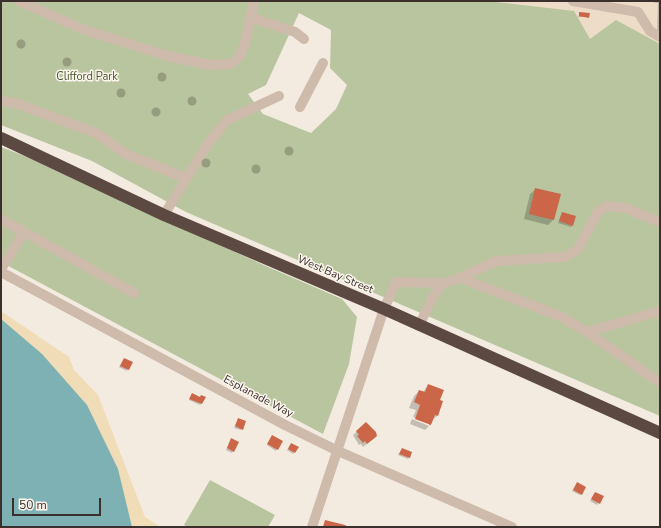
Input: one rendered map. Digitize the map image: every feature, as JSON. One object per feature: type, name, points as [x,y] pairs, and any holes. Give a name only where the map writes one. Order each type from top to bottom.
[{"type":"highway","name":"West Bay Street","points":[[1,138],[164,214],[660,433]]},
{"type":"street","points":[[19,1],[82,29],[168,56],[212,64],[231,64],[240,56],[245,43],[254,1]]},
{"type":"street","points":[[573,1],[638,12],[650,31],[660,37]]},
{"type":"street","points":[[250,17],[295,32],[304,39]]},
{"type":"street","points":[[300,107],[323,63]]},
{"type":"street","points":[[164,214],[207,145],[227,120],[279,96]]},
{"type":"street","points":[[1,101],[18,104],[96,133],[126,154],[186,178]]},
{"type":"street","points":[[312,527],[384,310],[396,282],[443,283],[460,278],[496,261],[565,257],[577,250],[598,212],[607,206],[625,208],[660,222]]},
{"type":"street","points":[[1,219],[134,293]]},
{"type":"street","points":[[1,270],[24,232]]},
{"type":"street","name":"Esplanade Way","points":[[1,270],[252,407],[338,451],[512,527]]},
{"type":"street","points":[[460,278],[560,316],[587,332],[660,382]]},
{"type":"street","points":[[419,326],[433,296],[443,283]]},
{"type":"street","points":[[587,332],[660,311]]},
{"type":"green space","name":"Clifford Park","points":[[1,1],[660,1],[660,416],[186,212],[92,161],[1,125]],"holes":[[[299,13],[331,30],[330,68],[347,85],[336,109],[311,133],[263,114],[248,94],[266,85]]]},
{"type":"green space","points":[[1,147],[30,158],[268,267],[342,299],[357,317],[349,364],[323,434],[1,262]]},
{"type":"green space","points":[[210,480],[275,515],[268,527],[188,527],[184,525]]},
{"type":"sand","points":[[1,311],[69,357],[74,370],[98,395],[145,517],[160,527],[109,527],[1,342]]},
{"type":"shaded area","points":[[487,1],[660,1],[660,44],[616,20],[590,39],[574,11]]},
{"type":"water","points":[[1,319],[42,354],[87,405],[118,469],[132,527],[1,527]]},
{"type":"building","points":[[579,12],[590,13],[589,18],[579,16]]},
{"type":"building","points":[[535,188],[561,194],[554,220],[529,214]]},
{"type":"building","points":[[562,212],[576,216],[573,226],[559,221]]},
{"type":"building","points":[[124,358],[133,362],[129,370],[120,366]]},
{"type":"building","points":[[428,384],[444,390],[440,400],[443,401],[438,416],[435,415],[431,425],[415,419],[420,405],[414,402],[419,390],[425,392]]},
{"type":"building","points":[[192,393],[200,397],[201,395],[206,397],[202,404],[189,399]]},
{"type":"building","points":[[238,418],[246,421],[243,430],[235,426]]},
{"type":"building","points":[[366,422],[376,432],[377,436],[367,444],[365,441],[363,443],[357,436],[359,435],[356,431]]},
{"type":"building","points":[[272,435],[283,441],[278,450],[267,444]]},
{"type":"building","points":[[231,438],[239,442],[234,452],[227,448]]},
{"type":"building","points":[[291,443],[299,447],[295,453],[288,449]]},
{"type":"building","points":[[402,448],[412,452],[410,458],[399,454]]},
{"type":"building","points":[[577,482],[586,487],[582,495],[573,490]]},
{"type":"building","points":[[595,492],[604,496],[600,504],[591,499]]},
{"type":"building","points":[[325,520],[345,525],[348,527],[323,527]]}]
